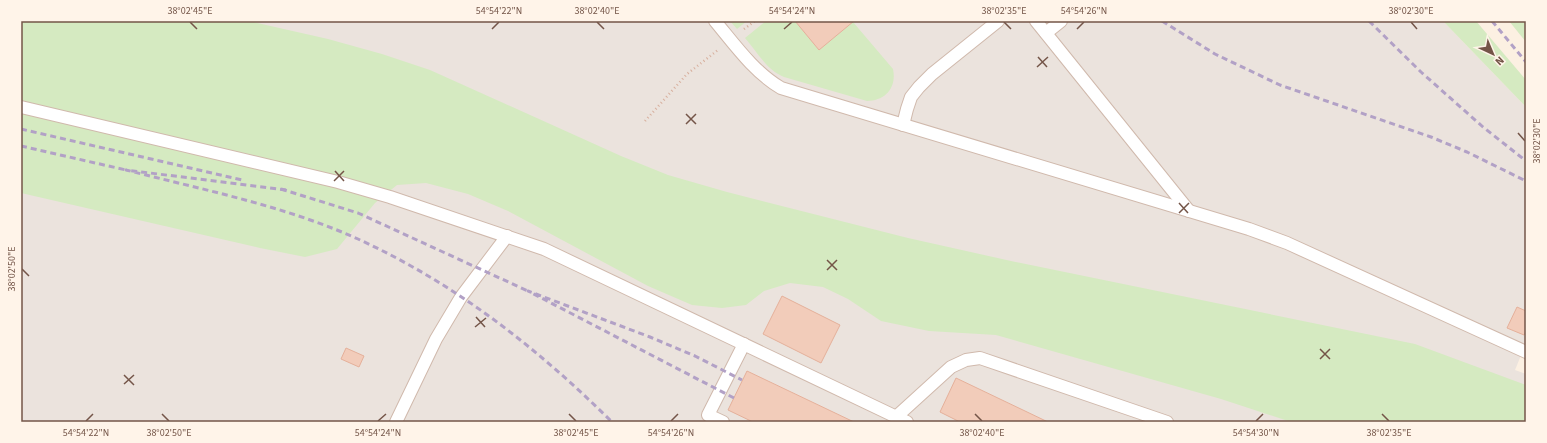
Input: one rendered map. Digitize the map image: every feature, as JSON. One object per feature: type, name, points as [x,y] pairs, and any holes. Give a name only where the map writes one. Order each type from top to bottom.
[{"type":"lane","points":[[715,21],[755,69],[768,80],[781,88],[1249,229],[1287,243],[1526,352]]},
{"type":"lane","points":[[903,125],[909,103],[919,87],[932,74],[998,21]]},
{"type":"lane","points":[[1036,21],[1189,211]]},
{"type":"lane","points":[[1046,33],[1061,21]]},
{"type":"lane","points":[[21,107],[338,182],[390,196],[544,249],[902,419],[951,367],[966,360],[980,358],[1167,422]]},
{"type":"lane","points":[[396,422],[439,333],[461,297],[507,236]]},
{"type":"lane","points":[[723,422],[708,415],[744,344]]},
{"type":"path","points":[[644,121],[687,74],[755,21]]},
{"type":"shaded area","points":[[21,21],[1443,21],[1526,107],[1526,343],[1515,370],[1526,374],[1526,422],[21,422]]},
{"type":"green space","points":[[21,21],[249,21],[328,39],[382,54],[430,70],[621,156],[668,175],[727,192],[908,238],[1011,261],[1415,344],[1526,385],[1526,422],[1291,422],[1221,399],[996,335],[929,331],[881,321],[848,299],[823,287],[790,283],[764,291],[746,305],[722,308],[692,305],[648,286],[508,211],[468,194],[426,183],[397,185],[375,203],[337,249],[305,257],[21,193]]},
{"type":"green space","points":[[730,21],[747,21],[737,29]]},
{"type":"green space","points":[[766,21],[795,21],[819,50],[853,22],[893,69],[894,76],[891,87],[884,96],[879,99],[867,101],[778,74],[772,70],[745,38]]},
{"type":"green space","points":[[1443,21],[1476,21],[1526,80],[1526,107]]},
{"type":"green space","points":[[1509,21],[1526,21],[1526,42]]},
{"type":"building","points":[[795,21],[854,21],[819,50]]},
{"type":"building","points":[[782,296],[840,325],[821,363],[763,334]]},
{"type":"building","points":[[1517,307],[1526,311],[1526,331],[1524,335],[1507,328]]},
{"type":"building","points":[[346,348],[364,356],[359,367],[341,359]]},
{"type":"building","points":[[747,371],[854,422],[753,422],[728,410]]},
{"type":"building","points":[[956,378],[1048,422],[960,422],[940,412]]},
{"type":"railway","points":[[1162,21],[1215,54],[1280,85],[1431,137],[1467,152],[1526,181]]},
{"type":"railway","points":[[1369,21],[1421,72],[1483,127],[1526,161]]},
{"type":"railway","points":[[1492,21],[1526,62]]},
{"type":"railway","points":[[21,129],[242,180]]},
{"type":"railway","points":[[21,146],[126,170]]},
{"type":"railway","points":[[286,190],[126,170],[244,200],[302,217],[358,239],[394,257],[428,276],[493,319],[554,368],[612,422]]},
{"type":"railway","points":[[281,189],[358,213],[528,291]]},
{"type":"railway","points":[[734,398],[528,291],[650,337],[695,356],[742,380]]}]
